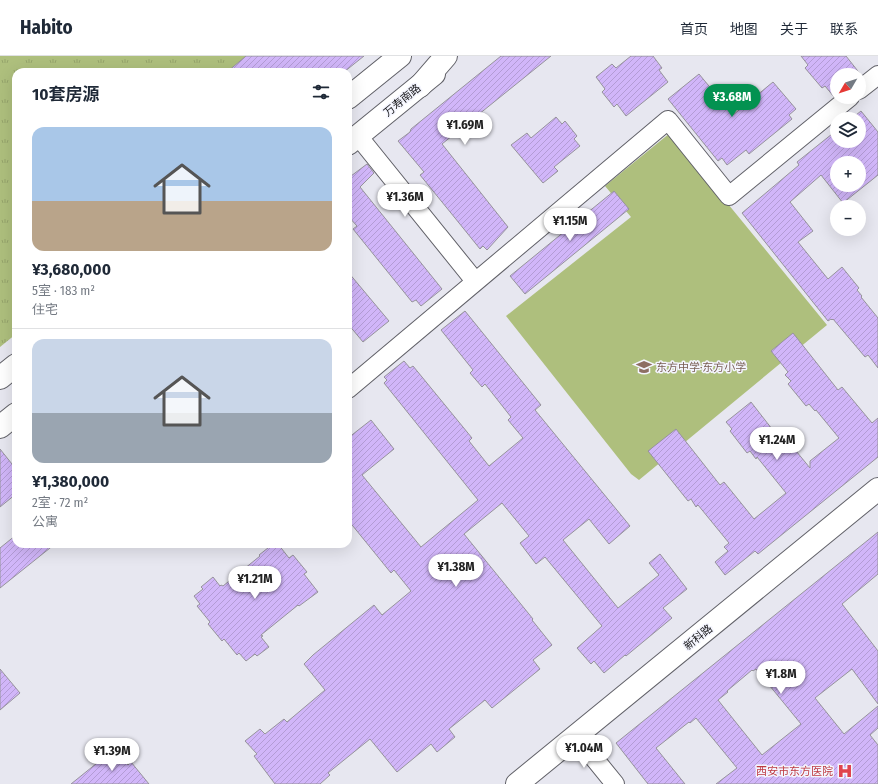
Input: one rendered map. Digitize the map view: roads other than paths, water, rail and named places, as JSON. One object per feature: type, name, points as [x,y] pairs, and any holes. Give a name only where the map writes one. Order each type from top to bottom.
[{"type":"street","points":[[352,95],[400,56]]},
{"type":"street","points":[[420,86],[446,56]]},
{"type":"street","name":"万寿南路","points":[[353,140],[456,56]]},
{"type":"street","points":[[866,84],[878,74]]},
{"type":"street","points":[[352,386],[668,120],[729,196],[841,104]]},
{"type":"street","points":[[353,140],[475,281]]},
{"type":"street","points":[[0,378],[12,368]]},
{"type":"street","points":[[0,427],[12,417]]},
{"type":"street","name":"新科路","points":[[517,784],[878,489]]},
{"type":"street","points":[[576,736],[615,784]]},
{"type":"place","name":"东方中学·东方小学","points":[[644,367]]},
{"type":"place","name":"西安市东方医院","points":[[845,771]]}]
